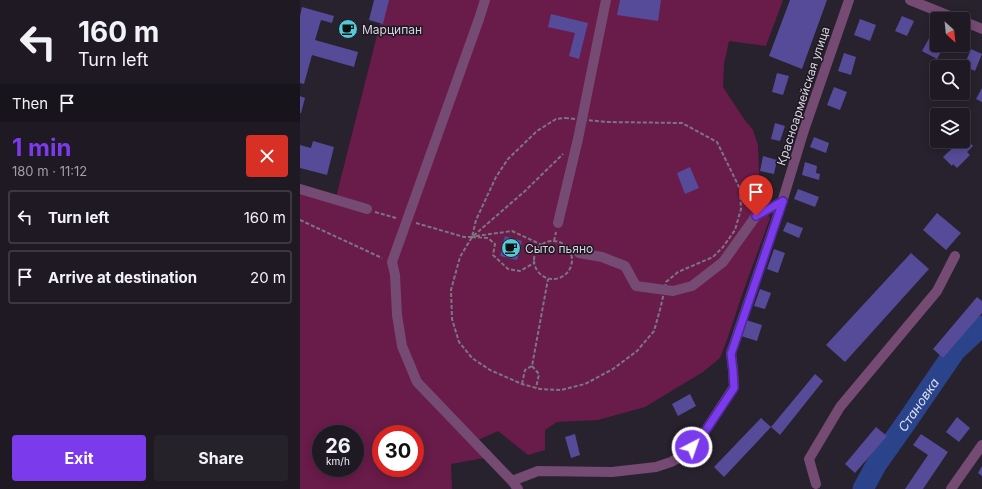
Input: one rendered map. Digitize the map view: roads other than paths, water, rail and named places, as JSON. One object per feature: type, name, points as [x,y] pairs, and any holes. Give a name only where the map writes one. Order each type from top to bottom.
[{"type":"street","points":[[485,0],[392,262],[395,275],[397,315],[402,346],[417,382],[515,485]]},
{"type":"street","points":[[558,223],[578,139],[606,0]]},
{"type":"street","name":"Красноармейская улица","points":[[515,485],[538,471],[612,472],[656,467],[684,455],[700,439],[734,388],[731,354],[783,201],[804,130],[849,0]]},
{"type":"street","points":[[910,0],[940,12]]},
{"type":"street","points":[[970,25],[982,29]]},
{"type":"street","points":[[300,189],[367,209]]},
{"type":"street","points":[[579,252],[602,257],[625,266],[636,286],[673,291],[692,286],[723,262],[756,216],[783,201]]},
{"type":"street","points":[[816,487],[809,459],[840,407],[937,291],[955,256]]},
{"type":"street","points":[[951,489],[982,444]]},
{"type":"waterway","name":"Становка","points":[[863,489],[876,465],[955,351],[982,326]]},
{"type":"place","name":"Марципан","points":[[348,29]]},
{"type":"place","name":"Сыто пьяно","points":[[511,248]]}]
